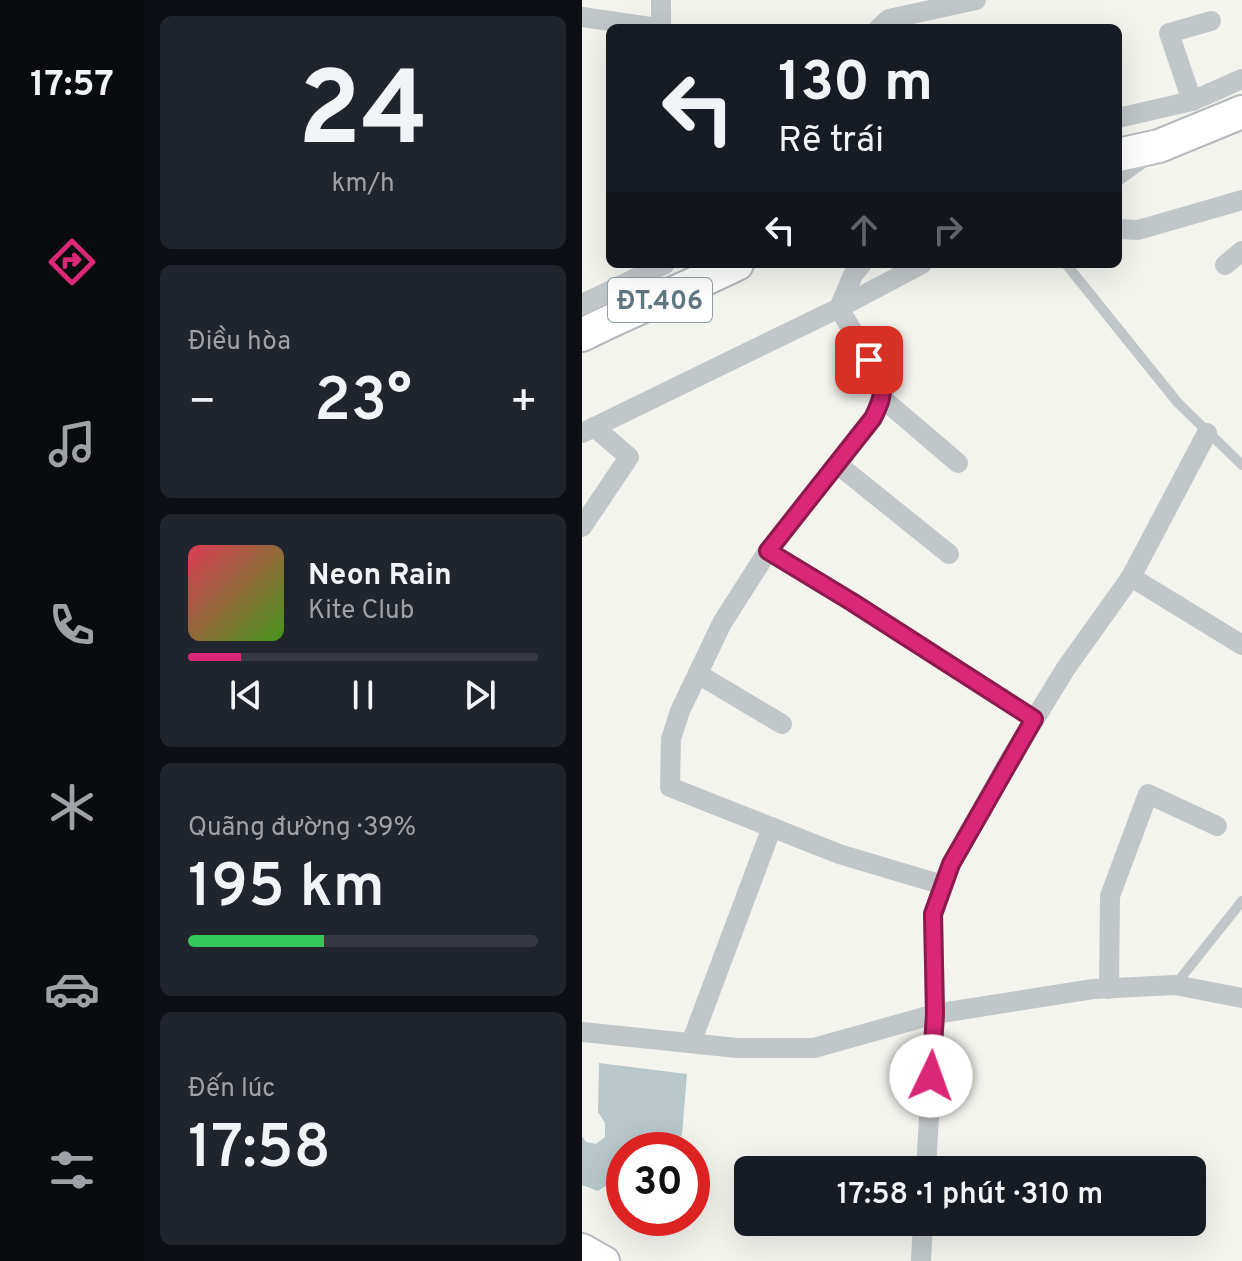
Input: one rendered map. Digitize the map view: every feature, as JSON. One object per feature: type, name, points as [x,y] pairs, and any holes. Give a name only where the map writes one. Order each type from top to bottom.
[{"type":"main road","points":[[1122,152],[1159,146],[1242,112]]},
{"type":"main road","name":"ĐT.406","points":[[582,335],[729,268]]},
{"type":"street","points":[[659,24],[661,0]]},
{"type":"street","points":[[883,24],[889,19],[976,0]]},
{"type":"street","points":[[582,17],[631,24]]},
{"type":"street","points":[[1192,101],[1169,33],[1211,21]]},
{"type":"street","points":[[1122,117],[1192,101],[1242,79]]},
{"type":"street","points":[[1122,149],[1157,110]]},
{"type":"street","points":[[1122,172],[1159,146]]},
{"type":"street","points":[[1122,229],[1138,230],[1242,200]]},
{"type":"street","points":[[1225,265],[1242,251]]},
{"type":"street","points":[[591,300],[657,268]]},
{"type":"street","points":[[839,308],[859,268]]},
{"type":"street","points":[[588,430],[914,268]]},
{"type":"street","points":[[642,275],[676,293]]},
{"type":"street","points":[[591,300],[676,293]]},
{"type":"street","points":[[839,308],[884,385],[883,399],[873,418],[768,551],[722,623],[680,711],[671,739],[670,787],[839,854],[943,885]]},
{"type":"street","points":[[883,399],[958,463]]},
{"type":"street","points":[[582,527],[629,457],[588,430]]},
{"type":"street","points":[[927,1156],[935,1014],[933,914],[951,864],[1034,719],[1131,577],[1207,433]]},
{"type":"street","points":[[837,464],[949,554]]},
{"type":"street","points":[[768,551],[1034,719]]},
{"type":"street","points":[[1131,577],[1242,645]]},
{"type":"street","points":[[698,674],[782,724]]},
{"type":"street","points":[[1109,989],[1110,896],[1148,794],[1217,826]]},
{"type":"street","points":[[691,1043],[772,827]]},
{"type":"street","points":[[582,1032],[737,1048],[814,1048],[935,1014],[1093,989],[1175,985],[1242,998]]},
{"type":"street","points":[[921,1261],[922,1236]]},
{"type":"street","points":[[582,1248],[605,1261]]},
{"type":"lane","points":[[1069,268],[1178,403],[1242,465]]},
{"type":"lane","points":[[1175,985],[1242,901]]},
{"type":"shaded area","points":[[599,1063],[687,1074],[682,1132],[606,1132],[606,1186],[598,1191],[582,1185],[582,1136],[586,1142],[596,1144],[605,1137],[605,1123],[598,1112]]},
{"type":"route","points":[[869,360],[884,385],[883,399],[873,418],[768,551],[1034,719],[951,864],[933,914],[935,1014],[931,1076]]}]
